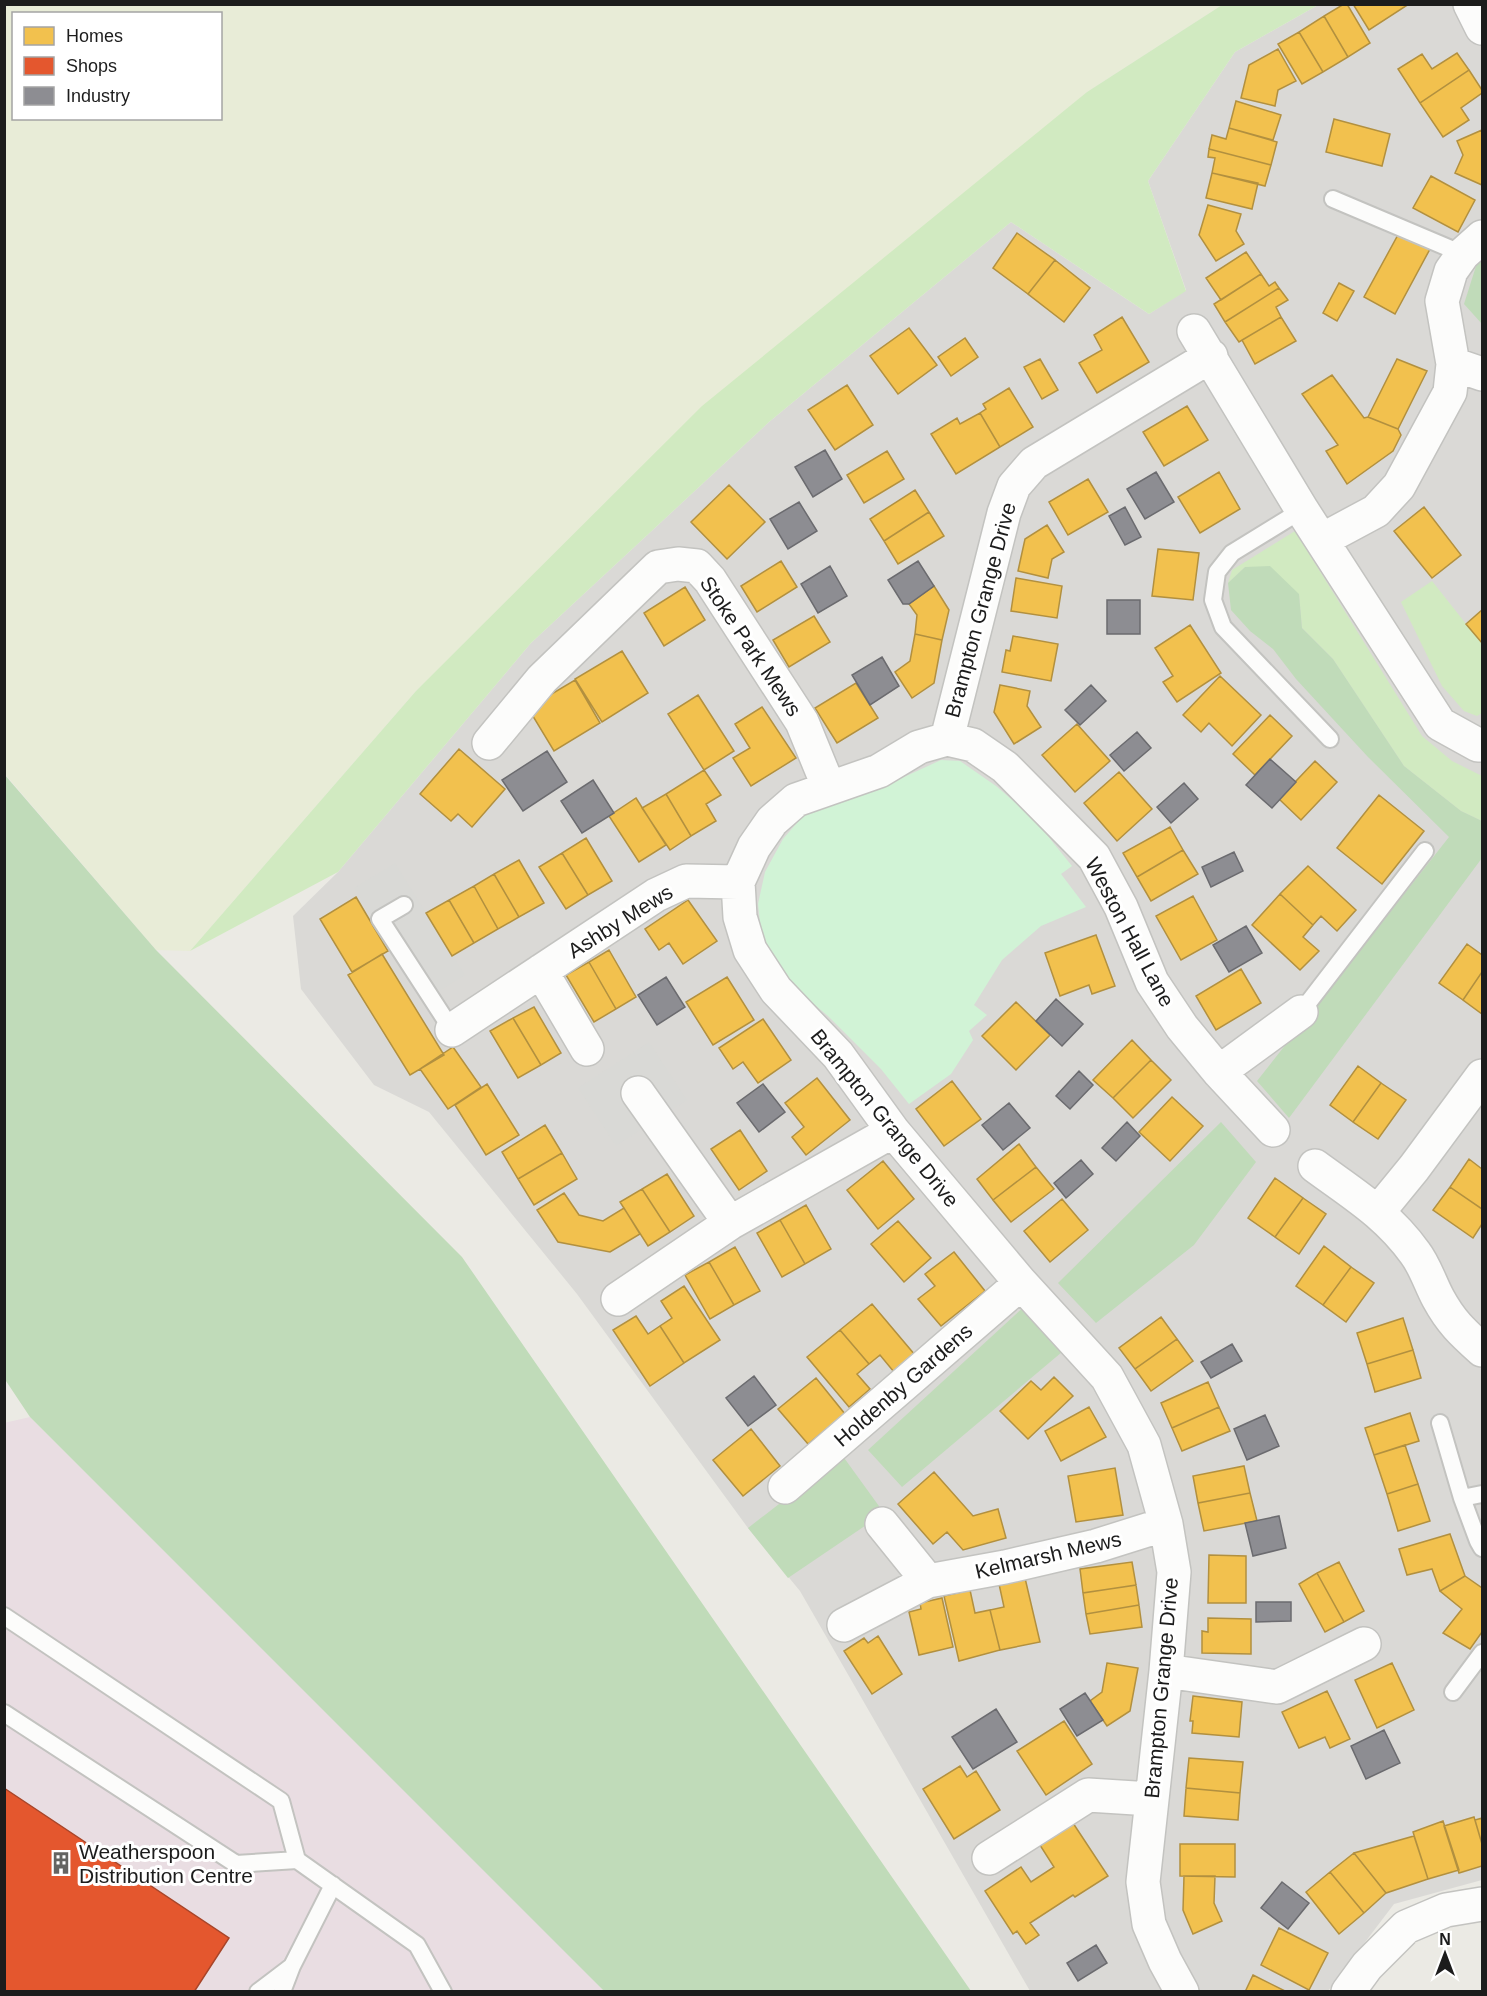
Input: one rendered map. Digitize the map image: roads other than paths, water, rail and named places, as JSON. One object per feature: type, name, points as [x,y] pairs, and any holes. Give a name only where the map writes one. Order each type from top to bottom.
[{"type":"street","points":[[1470,4],[1482,28]]},
{"type":"street","points":[[1322,540],[1376,511],[1399,486],[1449,393],[1468,369],[1442,301],[1451,271],[1473,245]]},
{"type":"street","name":"Brampton Grange Drive","points":[[1182,1992],[1149,1924],[1143,1882],[1166,1671],[1174,1572],[1166,1524],[1144,1445],[1107,1377],[1021,1283],[893,1131],[838,1054],[776,990],[761,970],[750,950],[740,917],[738,882],[754,847],[772,821],[796,800],[879,771],[919,747],[947,739],[1004,513],[1014,486],[1034,463],[1203,343],[1302,510]]},
{"type":"street","points":[[1302,510],[1440,724],[1482,745]]},
{"type":"street","name":"Stoke Park Mews","points":[[489,744],[542,678],[658,567],[678,564],[697,567],[710,580],[802,722],[829,788]]},
{"type":"street","name":"Weston Hall Lane","points":[[947,739],[973,745],[1005,767],[1094,857],[1120,907],[1152,982],[1182,1027],[1219,1072],[1273,1130]]},
{"type":"street","name":"Ashby Mews","points":[[452,1030],[656,895],[686,881],[738,882]]},
{"type":"street","points":[[540,970],[587,1049]]},
{"type":"street","points":[[1219,1072],[1301,1012]]},
{"type":"street","points":[[1378,1212],[1414,1168],[1482,1076]]},
{"type":"street","points":[[638,1093],[730,1223]]},
{"type":"street","points":[[618,1299],[730,1223],[893,1131]]},
{"type":"street","points":[[1315,1166],[1396,1227],[1418,1255],[1437,1297],[1455,1325],[1482,1350]]},
{"type":"street","name":"Holdenby Gardens","points":[[785,1486],[1021,1283]]},
{"type":"street","points":[[882,1524],[928,1581]]},
{"type":"street","name":"Kelmarsh Mews","points":[[843,1625],[928,1581],[1005,1567],[1096,1546],[1166,1524]]},
{"type":"street","points":[[1166,1671],[1277,1687],[1364,1644]]},
{"type":"street","points":[[989,1858],[1088,1795],[1151,1799]]},
{"type":"street","points":[[1348,1992],[1367,1966],[1406,1927],[1446,1910],[1482,1904]]},
{"type":"lane","points":[[1333,199],[1473,245]]},
{"type":"lane","points":[[1302,510],[1232,553],[1217,572],[1213,600],[1222,627],[1330,739]]},
{"type":"lane","points":[[1301,1012],[1425,851]]},
{"type":"lane","points":[[404,905],[380,919],[452,1030]]},
{"type":"lane","points":[[1440,1423],[1462,1498],[1482,1548]]},
{"type":"lane","points":[[1462,1498],[1482,1494]]},
{"type":"lane","points":[[4,1616],[281,1801],[297,1860]]},
{"type":"lane","points":[[1453,1692],[1482,1653]]},
{"type":"lane","points":[[4,1713],[236,1864],[297,1860],[417,1945],[443,1992]]},
{"type":"lane","points":[[282,1992],[292,1966],[333,1885]]},
{"type":"lane","points":[[258,1992],[292,1966]]},
{"type":"place","name":"Weatherspoon Distribution Centre","points":[[61,1863]]}]
